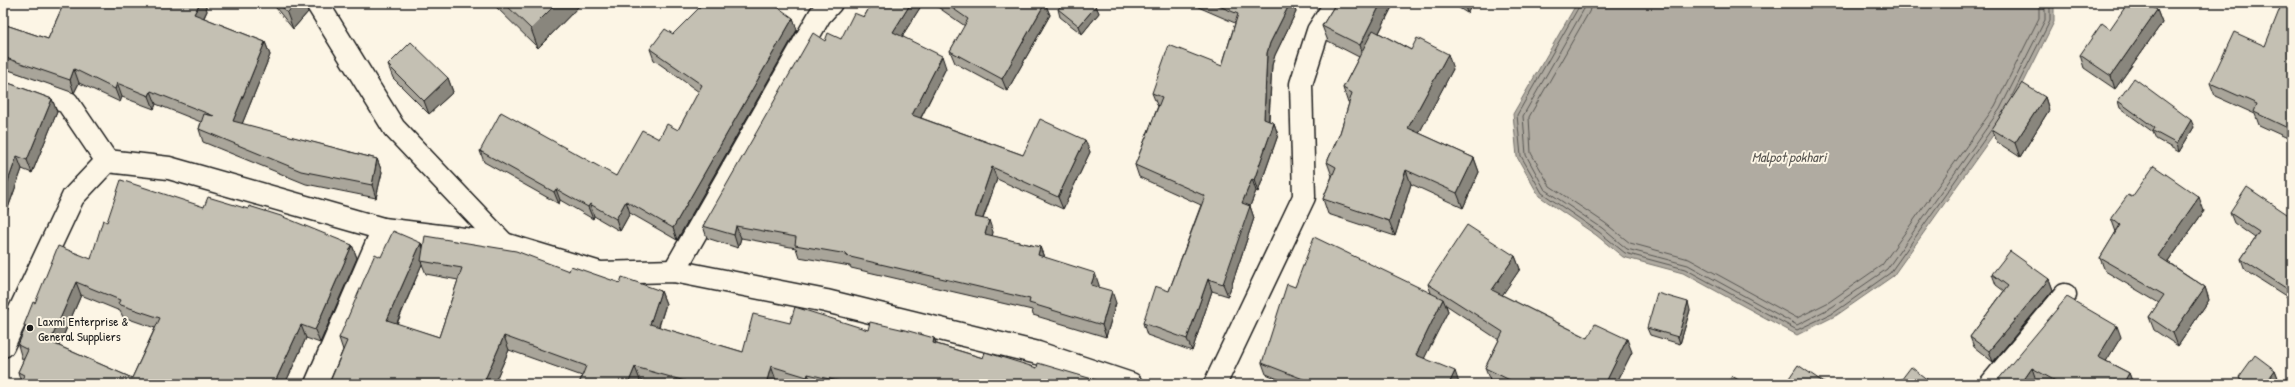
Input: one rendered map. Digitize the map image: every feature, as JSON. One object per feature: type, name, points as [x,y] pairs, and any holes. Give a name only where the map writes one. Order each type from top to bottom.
[{"type":"main road","points":[[317,3],[394,128],[504,244]]},
{"type":"main road","points":[[674,271],[820,15],[831,3]]},
{"type":"main road","points":[[1215,384],[1304,196],[1300,84],[1318,31],[1336,3]]},
{"type":"main road","points":[[3,80],[67,102],[107,161],[169,168],[382,229],[504,244],[600,273],[674,271],[826,301],[1015,348],[1131,384]]},
{"type":"main road","points":[[5,335],[72,197],[107,161]]},
{"type":"main road","points":[[316,384],[382,229]]},
{"type":"main road","points":[[1991,384],[2065,294]]},
{"type":"water","name":"Malpot pokhari","points":[[1577,3],[2054,3],[2054,22],[2008,114],[1893,276],[1837,315],[1797,335],[1683,273],[1623,257],[1596,235],[1539,196],[1517,157],[1513,114]]},
{"type":"building","points":[[64,3],[200,3],[194,14],[265,42],[233,121],[377,159],[372,185],[301,171],[199,129],[204,114],[214,116],[151,91],[149,96],[117,83],[115,89],[74,69],[70,80],[3,57],[3,24],[48,39]]},
{"type":"building","points":[[279,3],[296,3],[287,13]]},
{"type":"building","points":[[504,3],[557,3],[531,29]]},
{"type":"building","points":[[704,3],[772,3],[793,18],[673,228],[626,201],[616,219],[590,204],[588,207],[556,189],[554,192],[480,151],[501,112],[616,176],[642,130],[659,139],[667,124],[678,130],[702,85],[650,49],[665,29],[673,34]]},
{"type":"building","points":[[872,3],[911,3],[893,32],[942,56],[912,115],[1023,155],[1040,119],[1085,140],[1058,197],[992,167],[975,217],[989,220],[985,234],[1040,247],[1038,255],[1095,273],[1091,285],[1112,291],[1102,325],[1029,303],[1030,299],[846,256],[847,254],[795,245],[796,237],[736,226],[734,235],[703,226],[813,33],[825,41],[828,33],[841,39],[854,13],[864,17]]},
{"type":"building","points":[[945,3],[1045,3],[1002,79],[950,51],[968,19]]},
{"type":"building","points":[[1063,3],[1093,3],[1096,6],[1079,26],[1058,9]]},
{"type":"building","points":[[1212,3],[1290,3],[1270,43],[1267,53],[1264,119],[1274,123],[1254,180],[1252,179],[1242,203],[1250,206],[1223,284],[1208,279],[1187,339],[1143,323],[1155,286],[1169,291],[1205,196],[1135,165],[1162,97],[1152,93],[1169,45],[1222,66],[1238,14]]},
{"type":"building","points":[[1336,3],[1381,3],[1360,45],[1322,26]]},
{"type":"building","points":[[2128,3],[2147,3],[2157,10],[2111,76],[2080,55],[2102,23],[2110,29]]},
{"type":"building","points":[[2282,3],[2292,3],[2292,130],[2254,112],[2257,104],[2210,83],[2234,32],[2265,46]]},
{"type":"building","points":[[1373,30],[1411,50],[1417,38],[1448,54],[1408,128],[1474,158],[1457,193],[1406,170],[1389,221],[1323,199],[1336,167],[1327,162],[1340,133],[1352,93],[1343,88]]},
{"type":"building","points":[[411,42],[448,78],[424,101],[388,65]]},
{"type":"building","points":[[2134,78],[2191,120],[2177,144],[2153,131],[2155,128],[2118,101]]},
{"type":"building","points":[[3,81],[52,99],[27,160],[17,156],[3,195]]},
{"type":"building","points":[[2022,83],[2045,97],[2015,143],[1992,129]]},
{"type":"building","points":[[2154,166],[2199,197],[2158,256],[2205,287],[2173,333],[2149,317],[2164,295],[2100,258],[2120,225],[2111,218],[2128,195],[2132,197]]},
{"type":"building","points":[[121,180],[204,207],[208,197],[248,209],[249,206],[281,216],[352,245],[315,330],[301,325],[274,384],[20,384],[24,375],[18,372],[28,350],[18,345],[26,326],[24,325],[33,302],[35,303],[58,246],[91,259],[103,220],[107,222]],"holes":[[[76,282],[120,300],[118,304],[160,318],[132,378],[50,342]]]},
{"type":"building","points":[[2247,187],[2290,216],[2292,214],[2292,292],[2241,259],[2259,232],[2230,213]]},
{"type":"building","points":[[1467,225],[1515,256],[1492,290],[1588,338],[1595,324],[1627,339],[1605,384],[1518,384],[1485,368],[1503,332],[1428,284]]},
{"type":"building","points":[[393,231],[421,243],[387,320],[439,337],[462,268],[421,261],[425,236],[516,251],[569,271],[571,266],[620,283],[622,277],[661,291],[650,324],[743,352],[753,314],[790,323],[795,307],[868,330],[870,322],[934,338],[933,343],[983,358],[985,352],[1037,368],[1038,363],[1109,384],[851,384],[808,374],[807,377],[771,366],[766,384],[684,384],[685,381],[635,367],[628,384],[579,384],[586,366],[504,336],[483,384],[329,384],[347,341],[339,338],[375,254],[381,257]]},
{"type":"building","points":[[1314,237],[1443,299],[1416,355],[1455,371],[1449,384],[1316,384],[1262,363],[1287,284],[1295,287]]},
{"type":"building","points":[[2010,251],[2049,279],[1989,351],[1970,337],[2008,286],[1992,274]]},
{"type":"building","points":[[1657,293],[1688,302],[1678,337],[1647,328]]},
{"type":"building","points":[[2067,297],[2117,326],[2098,357],[2129,373],[2123,384],[2061,384],[2032,368],[2021,384],[1990,384],[1997,381]]},
{"type":"building","points":[[2255,355],[2275,370],[2265,384],[2249,384],[2239,377]]},
{"type":"building","points":[[1798,365],[1826,384],[1785,384]]},
{"type":"building","points":[[1911,367],[1933,384],[1898,384]]},
{"type":"building","points":[[1732,376],[1745,384],[1727,384]]},
{"type":"place","name":"Laxmi Enterprise & General Suppliers","points":[[30,328]]}]
